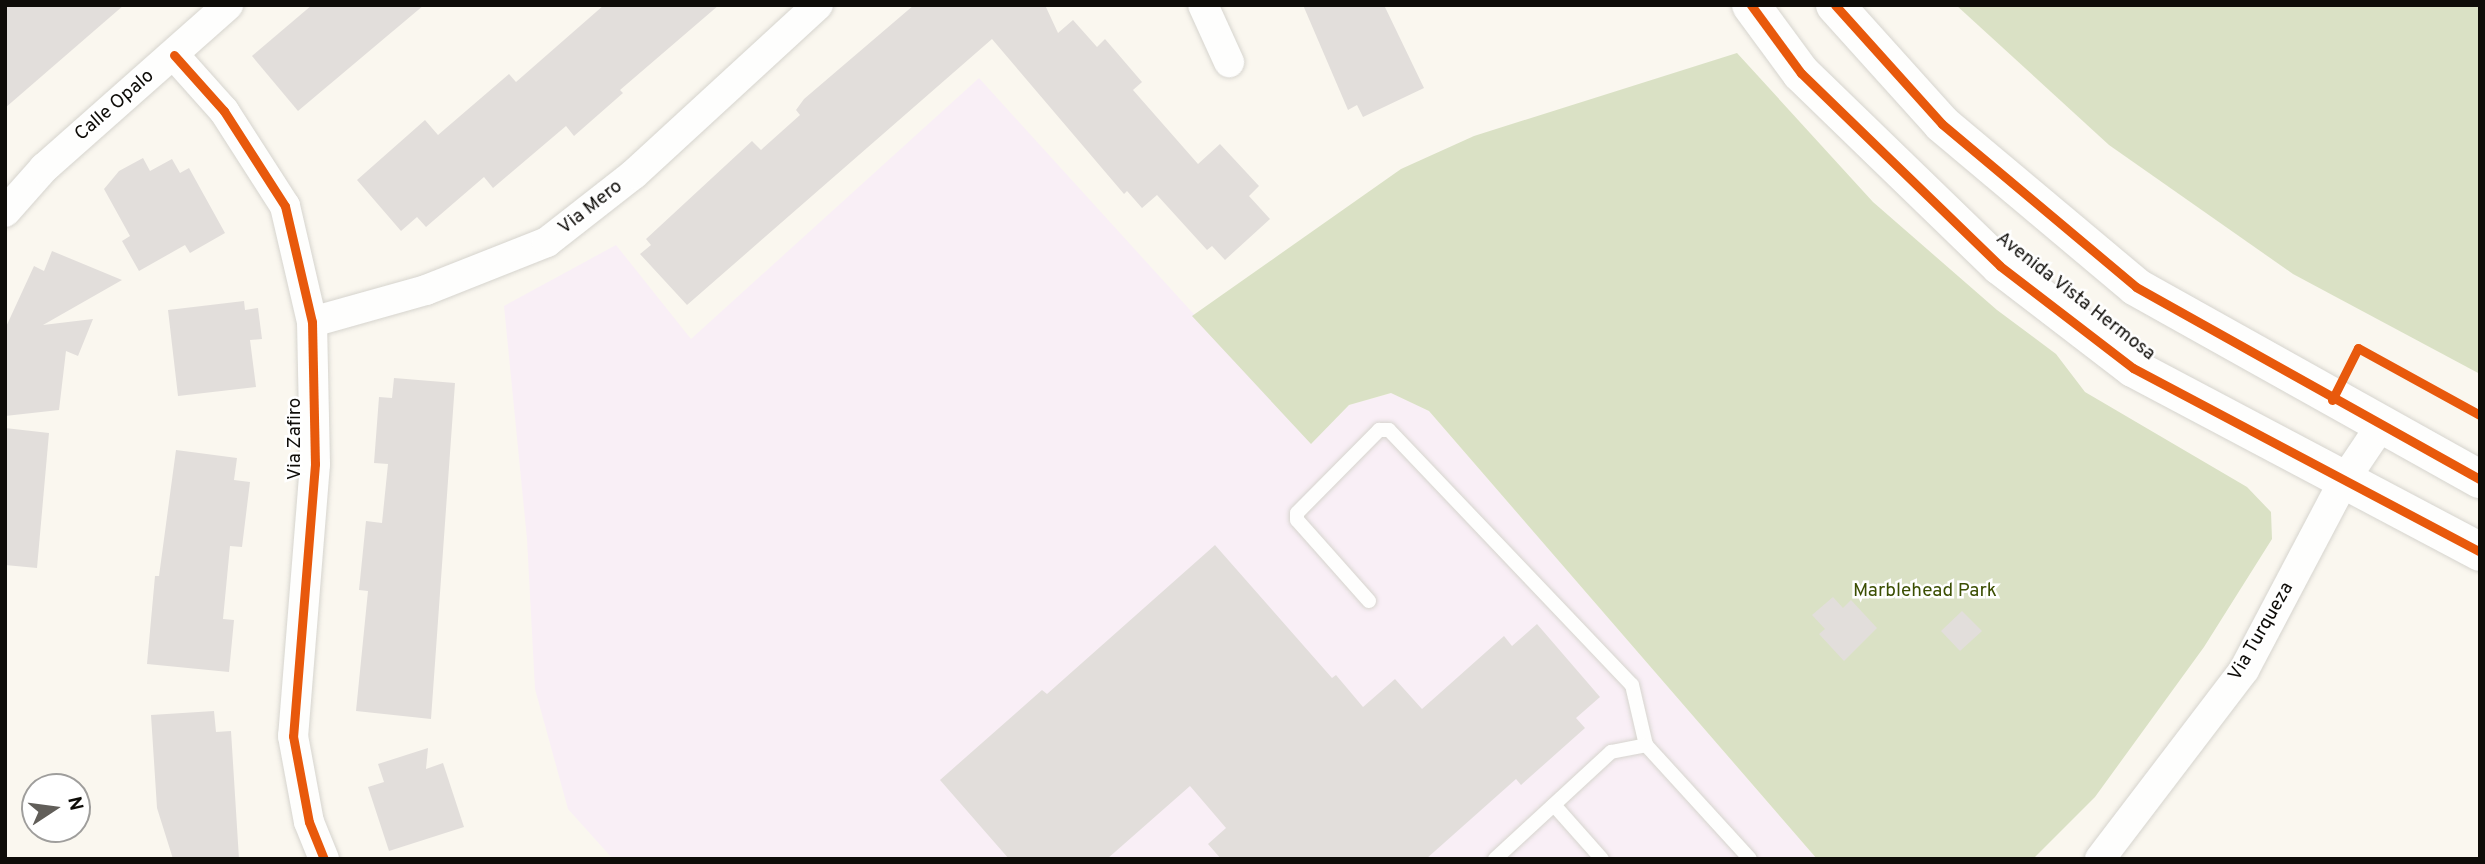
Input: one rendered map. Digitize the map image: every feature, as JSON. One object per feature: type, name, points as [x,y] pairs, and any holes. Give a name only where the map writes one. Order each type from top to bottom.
[{"type":"main road","name":"Avenida Vista Hermosa","points":[[1751,5],[1801,73],[2000,266],[2133,368],[2343,482],[2480,552]]},
{"type":"main road","points":[[1835,5],[1942,124],[2136,287],[2380,427],[2480,480]]},
{"type":"street","name":"Calle Opalo","points":[[5,212],[44,168],[228,5]]},
{"type":"street","name":"Via Mero","points":[[312,321],[426,290],[547,242],[634,174],[818,5]]},
{"type":"street","points":[[1203,5],[1229,62]]},
{"type":"street","name":"Via Zafiro","points":[[174,55],[224,111],[285,206],[312,321],[315,464],[293,736],[309,822],[324,859]]},
{"type":"street","name":"Via Turqueza","points":[[2100,859],[2244,670],[2343,482],[2380,427]]},
{"type":"lane","points":[[1369,601],[1297,520],[1297,513],[1379,430],[1388,430],[1632,685],[1646,745],[1750,859]]},
{"type":"lane","points":[[1495,859],[1611,752],[1646,745]]},
{"type":"lane","points":[[1554,805],[1602,859]]},
{"type":"shaded area","points":[[979,78],[1311,443],[1349,405],[1392,393],[1429,411],[1817,859],[613,859],[568,809],[535,689],[527,539],[504,306],[616,245],[691,339]]},
{"type":"green space","points":[[1956,5],[2480,5],[2480,374],[2293,274],[2109,145]]},
{"type":"green space","name":"Marblehead Park","points":[[1737,53],[1873,202],[1997,310],[2056,354],[2085,392],[2247,487],[2271,512],[2272,539],[2204,647],[2095,797],[2033,859],[1817,859],[1429,411],[1391,393],[1349,405],[1311,444],[1192,316],[1401,169],[1474,136]]},
{"type":"building","points":[[5,5],[124,5],[5,108]]},
{"type":"building","points":[[312,5],[424,5],[298,111],[252,56]]},
{"type":"building","points":[[604,5],[719,5],[620,90],[623,93],[574,136],[566,126],[493,188],[484,177],[426,227],[417,217],[401,231],[357,180],[425,120],[438,135],[509,74],[516,82]]},
{"type":"building","points":[[914,5],[1045,5],[1058,33],[1073,20],[1097,47],[1105,39],[1142,82],[1133,90],[1198,164],[1220,144],[1259,186],[1249,196],[1270,219],[1225,260],[1212,246],[1207,250],[1157,195],[1142,208],[1127,191],[1124,194],[992,39],[687,305],[640,254],[651,245],[646,239],[752,141],[761,150],[800,115],[796,110],[804,99]]},
{"type":"building","points":[[1303,5],[1384,5],[1424,88],[1363,117],[1357,105],[1348,110]]},
{"type":"building","points":[[143,158],[150,171],[172,159],[180,173],[189,168],[225,233],[190,253],[185,245],[139,271],[122,241],[130,236],[104,189],[119,171]]},
{"type":"building","points":[[52,251],[122,280],[43,325],[93,319],[78,356],[66,351],[59,410],[5,416],[5,329],[34,266],[44,271]]},
{"type":"building","points":[[244,301],[245,310],[258,308],[262,339],[250,340],[256,387],[178,396],[168,310]]},
{"type":"building","points":[[394,378],[455,383],[431,719],[356,711],[368,591],[359,590],[366,521],[382,523],[388,464],[374,463],[379,397],[392,398]]},
{"type":"building","points":[[5,428],[49,433],[37,568],[5,565]]},
{"type":"building","points":[[176,450],[237,458],[234,480],[250,482],[242,547],[230,546],[223,619],[234,620],[229,672],[147,664],[155,576],[159,576]]},
{"type":"building","points":[[1215,545],[1332,678],[1336,675],[1363,707],[1395,679],[1422,709],[1504,636],[1512,646],[1537,624],[1600,697],[1576,718],[1585,728],[1521,785],[1516,779],[1426,859],[1221,859],[1208,844],[1226,828],[1190,786],[1107,859],[1009,859],[940,780],[1042,690],[1047,694]]},
{"type":"building","points":[[1833,597],[1843,608],[1851,600],[1877,628],[1844,661],[1819,634],[1825,629],[1812,615]]},
{"type":"building","points":[[1962,611],[1982,631],[1960,651],[1941,631]]},
{"type":"building","points":[[214,711],[216,732],[231,731],[239,859],[173,859],[157,808],[151,715]]},
{"type":"building","points":[[428,748],[426,769],[443,763],[464,827],[389,851],[368,787],[384,782],[378,764]]},
{"type":"cycle path","points":[[1751,5],[1801,73],[2000,266],[2133,368],[2480,552]]},
{"type":"cycle path","points":[[1835,5],[1942,124],[2136,287],[2480,479]]},
{"type":"cycle path","points":[[174,55],[224,111],[285,206],[312,322],[315,464],[293,736],[309,822],[324,859]]},
{"type":"cycle path","points":[[2332,400],[2358,348],[2480,415]]}]
